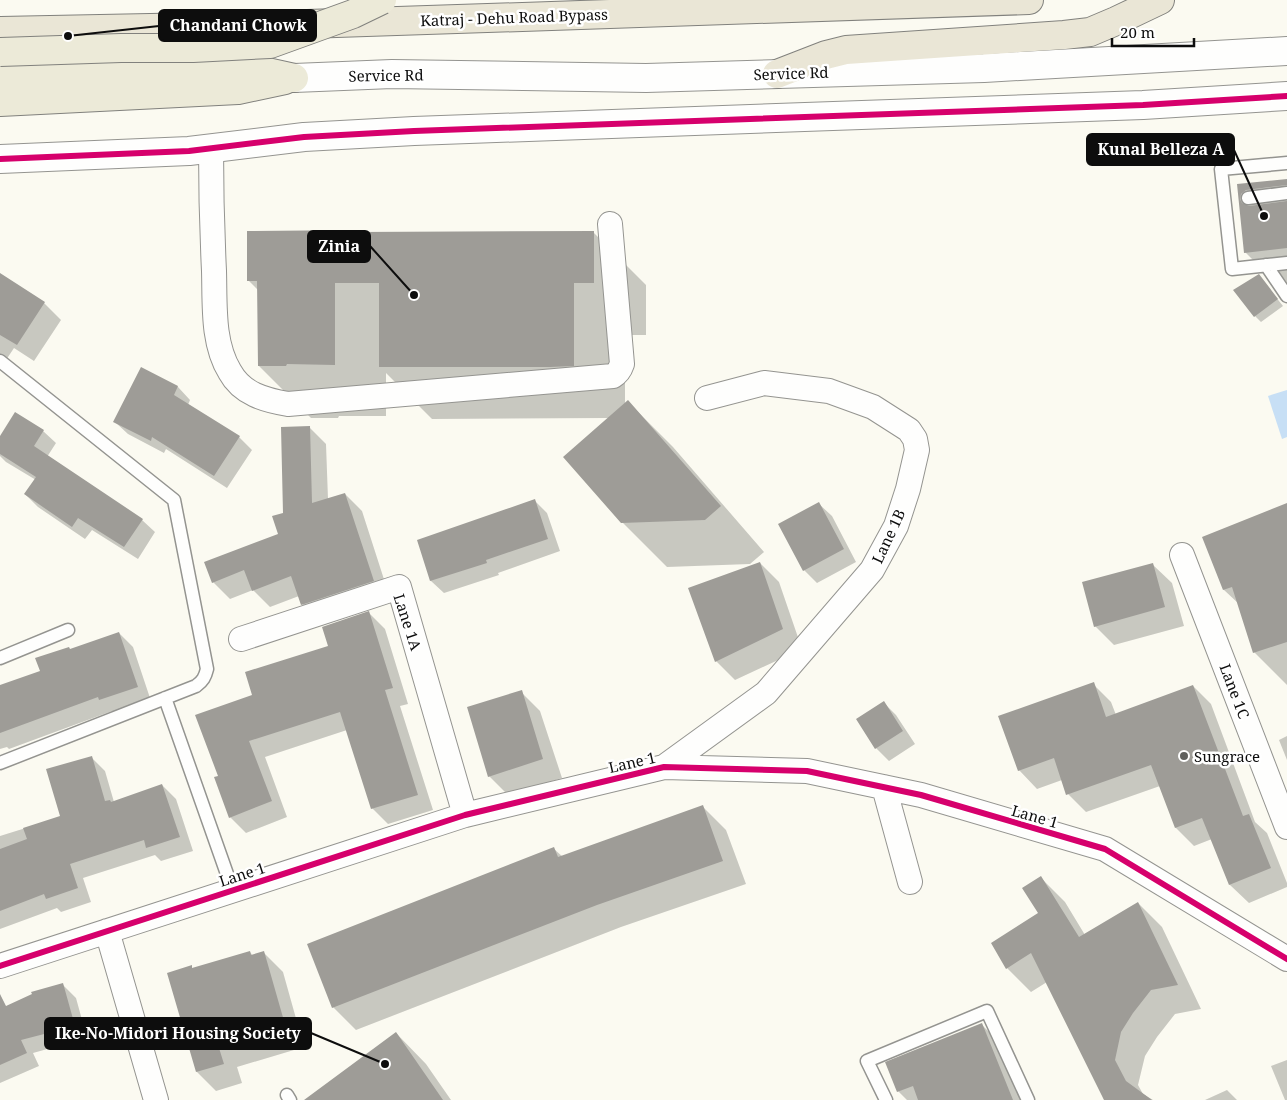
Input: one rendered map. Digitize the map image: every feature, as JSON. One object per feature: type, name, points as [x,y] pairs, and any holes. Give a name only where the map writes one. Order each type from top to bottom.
[{"type":"highway","name":"Katraj - Dehu Road Bypass","points":[[0,31],[250,26],[1029,0]]},
{"type":"highway","points":[[776,74],[826,55],[846,50],[1090,32],[1160,0]]},
{"type":"main road","points":[[0,52],[193,48],[270,44],[353,14],[382,0]]},
{"type":"main road","points":[[0,75],[240,66],[294,78]]},
{"type":"main road","points":[[0,102],[238,90],[294,78]]},
{"type":"street","name":"Service Rd","points":[[294,78],[392,74],[646,78],[984,68],[1287,51]]},
{"type":"street","points":[[0,159],[189,151],[304,137],[414,131],[1143,105],[1287,96]]},
{"type":"street","points":[[211,148],[210,198],[216,322],[220,350],[230,373],[248,393],[269,401],[288,404],[613,376],[617,374],[622,364],[610,224]]},
{"type":"street","name":"Lane 1B","points":[[664,767],[766,693],[872,570],[896,526],[908,489],[917,450],[915,439],[909,430],[873,406],[829,391],[764,383],[707,398]]},
{"type":"street","name":"Lane 1C","points":[[1182,555],[1287,828]]},
{"type":"street","name":"Lane 1A","points":[[241,639],[399,587],[465,815]]},
{"type":"street","name":"Lane 1","points":[[0,966],[465,815],[664,767],[807,772],[921,795],[1105,849],[1287,959]]},
{"type":"street","points":[[884,787],[910,882]]},
{"type":"street","points":[[107,931],[156,1100]]},
{"type":"lane","points":[[1287,163],[1220,169],[1232,269],[1287,263]]},
{"type":"lane","points":[[1248,198],[1287,193]]},
{"type":"lane","points":[[1266,265],[1287,296]]},
{"type":"lane","points":[[0,361],[174,500],[207,668],[202,683],[196,686],[0,763]]},
{"type":"lane","points":[[0,658],[68,630]]},
{"type":"lane","points":[[165,698],[232,891]]},
{"type":"lane","points":[[886,1100],[867,1061],[987,1011],[1028,1100]]},
{"type":"water","points":[[1287,390],[1287,437],[1282,439],[1268,396]]},
{"type":"building","points":[[1287,179],[1287,185],[1246,190],[1241,194],[1240,199],[1242,203],[1249,206],[1287,201],[1287,248],[1244,253],[1237,184]]},
{"type":"building","points":[[357,230],[356,232],[594,231],[594,283],[574,283],[574,366],[379,367],[379,283],[335,283],[335,365],[287,364],[286,366],[258,366],[257,281],[247,281],[247,231]]},
{"type":"building","points":[[0,273],[45,302],[17,345],[0,335]]},
{"type":"building","points":[[1259,274],[1278,299],[1254,317],[1233,290]]},
{"type":"building","points":[[141,367],[178,386],[174,395],[240,436],[214,476],[152,437],[151,441],[113,422]]},
{"type":"building","points":[[628,400],[721,506],[705,520],[621,523],[563,457]]},
{"type":"building","points":[[15,412],[44,430],[34,446],[143,519],[124,547],[78,518],[72,527],[24,494],[36,477],[0,454],[0,436]]},
{"type":"building","points":[[310,426],[312,503],[345,493],[374,581],[301,605],[291,576],[252,591],[244,570],[212,583],[204,562],[278,534],[272,516],[283,513],[281,427]]},
{"type":"building","points":[[535,499],[548,539],[486,560],[487,563],[430,581],[417,540]]},
{"type":"building","points":[[819,502],[844,549],[803,571],[778,524]]},
{"type":"building","points":[[1287,503],[1287,642],[1253,653],[1232,587],[1223,590],[1202,537]]},
{"type":"building","points":[[760,562],[783,629],[715,662],[688,588]]},
{"type":"building","points":[[1153,563],[1165,607],[1094,627],[1082,582]]},
{"type":"building","points":[[369,611],[393,688],[385,690],[418,795],[371,809],[340,712],[249,741],[272,801],[229,818],[214,777],[218,776],[195,715],[252,695],[245,672],[328,646],[322,627]]},
{"type":"building","points":[[119,632],[138,687],[99,700],[98,697],[0,733],[0,685],[40,671],[35,658],[69,647],[70,649]]},
{"type":"building","points":[[1094,682],[1106,717],[1193,685],[1243,816],[1249,814],[1271,868],[1229,885],[1202,818],[1175,828],[1151,765],[1066,795],[1054,758],[1018,771],[998,716]]},
{"type":"building","points":[[522,690],[543,759],[488,777],[467,707]]},
{"type":"building","points":[[884,701],[903,731],[875,749],[856,719]]},
{"type":"building","points":[[92,756],[105,801],[110,800],[111,802],[162,784],[180,837],[146,848],[144,840],[70,864],[78,888],[46,899],[44,894],[0,911],[0,849],[27,839],[23,828],[60,816],[46,769]]},
{"type":"building","points":[[703,805],[723,861],[597,905],[332,1008],[307,944],[554,847],[558,857]]},
{"type":"building","points":[[1041,876],[1079,937],[1138,902],[1178,985],[1151,990],[1121,1032],[1115,1060],[1126,1081],[1152,1100],[1104,1100],[1031,953],[1006,969],[991,943],[1038,913],[1022,888]]},
{"type":"building","points":[[250,951],[251,955],[264,951],[286,1028],[219,1048],[224,1064],[196,1072],[167,973],[192,965],[192,968]]},
{"type":"building","points":[[63,983],[75,1026],[21,1040],[27,1053],[0,1065],[0,994],[6,1006],[32,994],[31,992]]},
{"type":"building","points":[[982,1023],[1013,1100],[918,1100],[913,1086],[897,1092],[885,1062]]},
{"type":"building","points":[[396,1032],[443,1100],[304,1100]]},
{"type":"cycle path","points":[[0,159],[189,151],[304,137],[414,131],[1143,105],[1287,96]]},
{"type":"cycle path","points":[[0,966],[465,815],[664,767],[807,771],[921,795],[1105,849],[1287,959]]},
{"type":"place","name":"Chandani Chowk","points":[[68,36]]},
{"type":"place","name":"Kunal Belleza A","points":[[1264,216]]},
{"type":"place","name":"Zinia","points":[[414,295]]},
{"type":"place","name":"Sungrace","points":[[1184,756]]},
{"type":"place","name":"Ike-No-Midori Housing Society","points":[[385,1064]]}]
